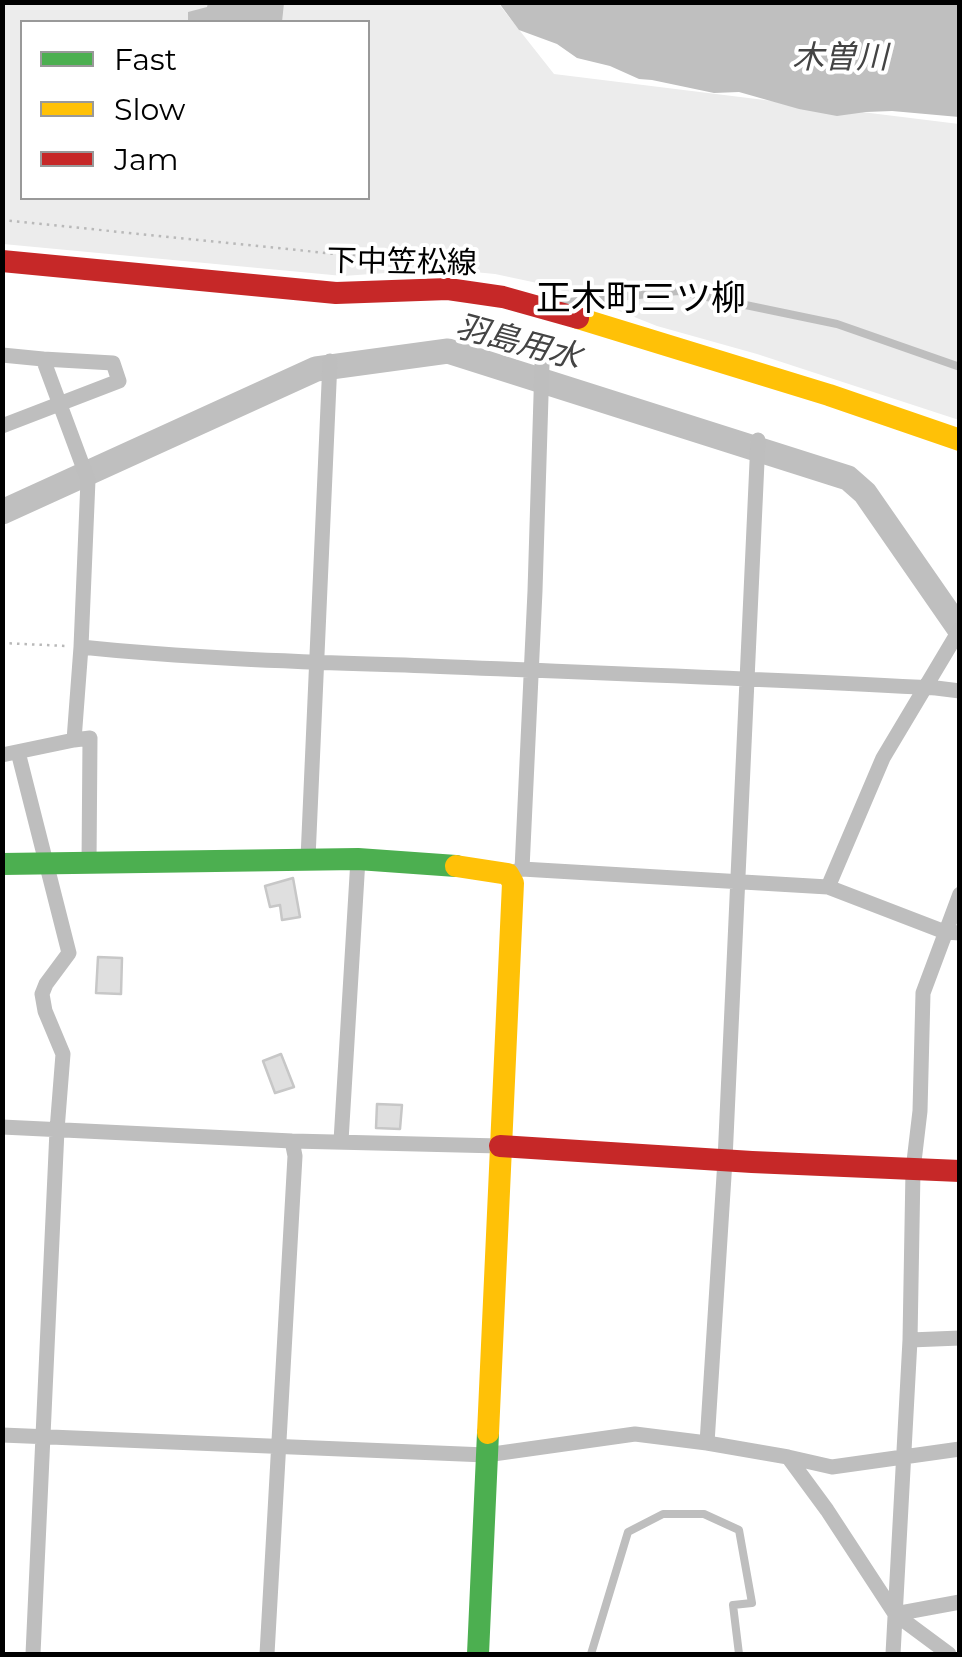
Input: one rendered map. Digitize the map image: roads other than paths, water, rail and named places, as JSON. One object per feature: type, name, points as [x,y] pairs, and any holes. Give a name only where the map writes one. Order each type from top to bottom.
[{"type":"street","name":"下中笠松線","points":[[2,261],[336,293],[448,288],[503,297],[812,389],[960,440]]},
{"type":"street","points":[[2,355],[113,363],[119,382],[2,426]]},
{"type":"street","points":[[42,359],[84,472],[81,647],[74,740]]},
{"type":"street","points":[[308,858],[330,362]]},
{"type":"street","points":[[478,1654],[513,883],[531,670],[542,364]]},
{"type":"street","points":[[706,1442],[725,1160],[758,440]]},
{"type":"street","points":[[828,886],[883,758],[956,634]]},
{"type":"street","points":[[81,647],[160,655],[748,678],[960,691]]},
{"type":"street","points":[[33,1654],[63,1054],[42,994],[69,952],[10,753],[90,738],[89,864]]},
{"type":"street","points":[[341,1141],[358,859]]},
{"type":"street","points":[[2,864],[358,859],[828,886],[952,932]]},
{"type":"street","points":[[893,1654],[923,993],[952,932],[960,894]]},
{"type":"street","points":[[2,1127],[500,1146],[960,1171]]},
{"type":"street","points":[[267,1654],[292,1141]]},
{"type":"street","points":[[910,1340],[960,1338]]},
{"type":"street","points":[[2,1435],[486,1455],[635,1434],[706,1442],[832,1467],[960,1449]]},
{"type":"street","points":[[788,1457],[895,1614],[949,1654]]},
{"type":"street","points":[[895,1614],[960,1602]]},
{"type":"lane","points":[[533,306],[678,291],[837,324],[960,368]]},
{"type":"lane","points":[[590,1654],[628,1532],[662,1514],[704,1514],[738,1530],[752,1603],[733,1605],[740,1654]]},
{"type":"water","points":[[208,3],[284,3],[282,20],[188,20],[188,12],[207,7]]},
{"type":"water","name":"木曽川","points":[[499,3],[959,3],[959,117],[892,111],[837,116],[739,92],[714,93],[639,79],[610,66],[577,58],[557,44],[519,30]]},
{"type":"waterway","name":"羽島用水","points":[[2,512],[316,369],[448,351],[848,478],[865,493],[960,630]]},
{"type":"district","name":"正木町三ツ柳","points":[[641,300]]}]
